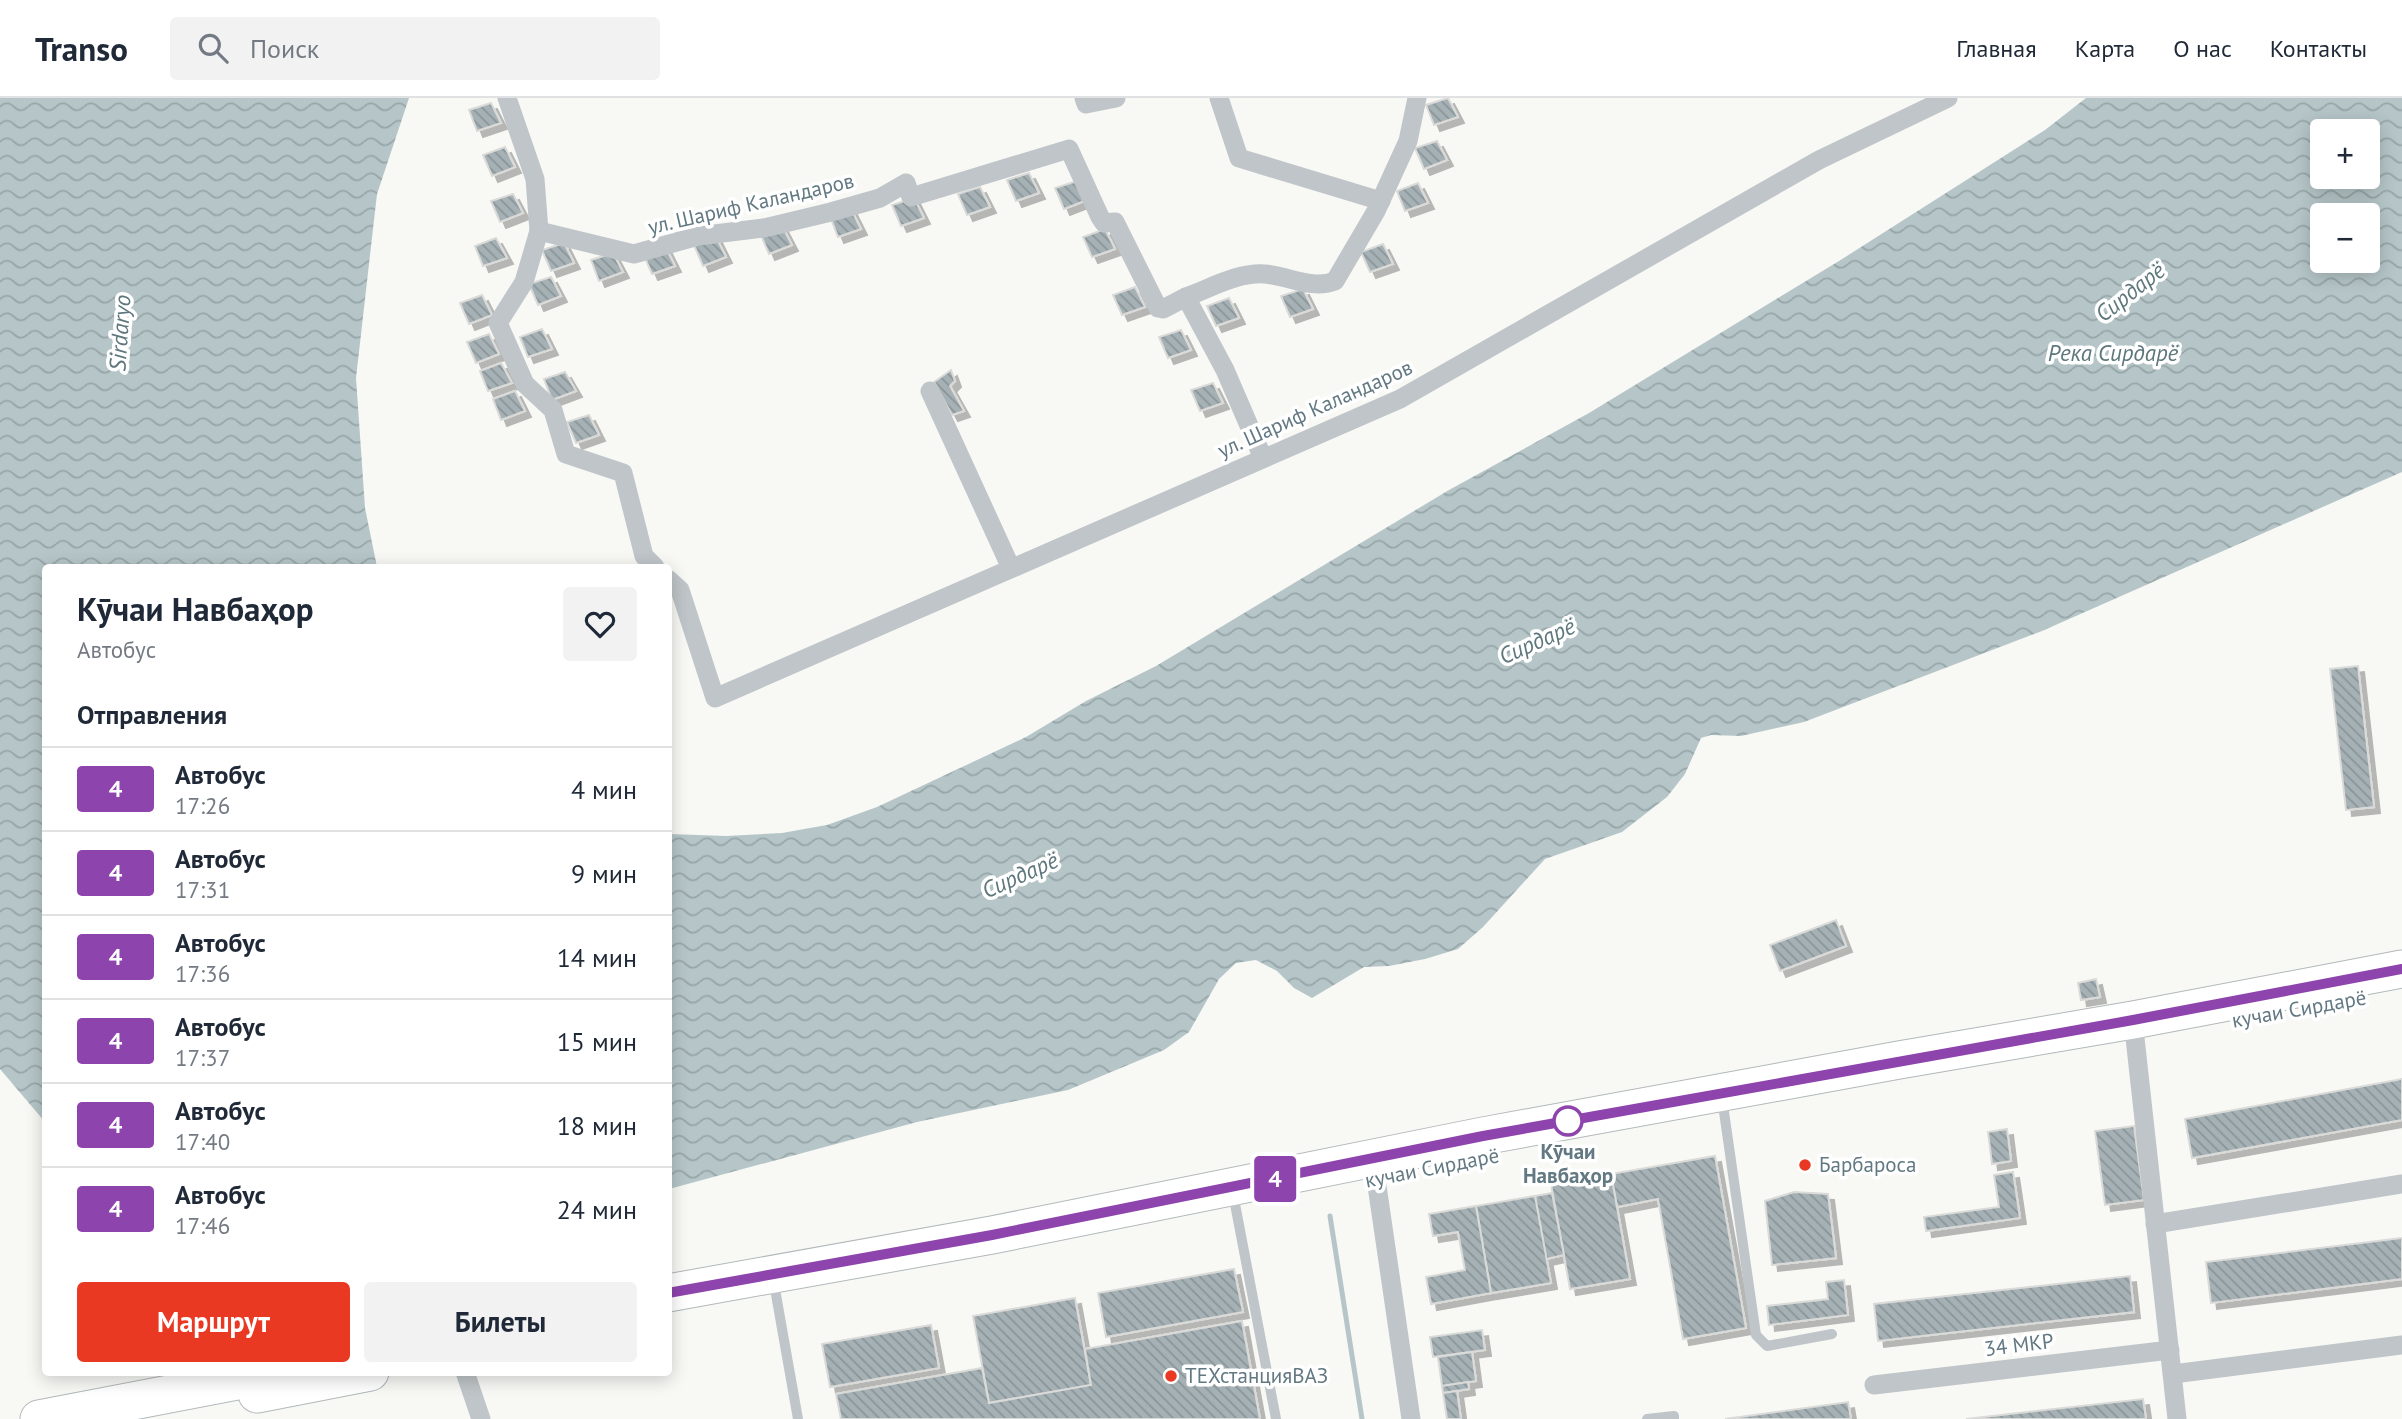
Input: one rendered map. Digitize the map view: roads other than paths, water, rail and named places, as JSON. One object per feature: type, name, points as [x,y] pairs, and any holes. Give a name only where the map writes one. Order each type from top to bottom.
[{"type":"highway","points":[[672,1293],[773,1281],[992,1235],[1373,1169],[1899,1060],[2133,1020],[2402,969]]},
{"type":"highway","name":"кучаи Сирдарё","points":[[672,1310],[773,1281],[981,1254],[1236,1204],[1373,1169],[1724,1112],[1956,1068],[2402,990]]},
{"type":"highway","points":[[39,1419],[263,1376]]},
{"type":"highway","points":[[128,1419],[349,1376]]},
{"type":"street","points":[[508,98],[535,179],[539,231],[524,282],[498,323],[525,384],[553,410],[566,454],[623,472],[644,556],[652,564]]},
{"type":"street","points":[[1084,98],[1086,104],[1116,98]]},
{"type":"street","points":[[1219,98],[1239,158],[1381,201]]},
{"type":"street","points":[[1263,458],[1225,370],[1186,297],[1244,275],[1265,274],[1324,286],[1335,281],[1381,201],[1408,141],[1417,98]]},
{"type":"street","name":"ул. Шариф Каландаров","points":[[672,583],[680,590],[715,698],[1400,399],[1819,160],[1948,98]]},
{"type":"street","name":"ул. Шариф Каландаров","points":[[539,231],[634,254],[698,236],[764,228],[831,212],[880,198],[906,183],[911,197],[1069,149],[1100,217],[1104,223],[1115,222],[1158,308],[1163,309],[1186,297]]},
{"type":"street","points":[[930,391],[1011,568]]},
{"type":"street","points":[[2136,1038],[2177,1419]]},
{"type":"street","points":[[1373,1169],[1411,1419]]},
{"type":"street","points":[[2155,1224],[2402,1184]]},
{"type":"street","points":[[2173,1374],[2402,1345]]},
{"type":"street","name":"34 МКР","points":[[1874,1385],[2170,1350]]},
{"type":"street","points":[[466,1376],[481,1419]]},
{"type":"lane","points":[[1724,1112],[1756,1335],[1767,1346],[1832,1334]]},
{"type":"lane","points":[[1236,1204],[1276,1419]]},
{"type":"lane","points":[[773,1281],[798,1419]]},
{"type":"lane","points":[[1647,1419],[1674,1416],[1674,1419]]},
{"type":"water","name":"Sirdaryo","points":[[0,98],[409,98],[377,194],[356,378],[365,508],[376,564],[42,564],[42,1118],[0,1069]]},
{"type":"water","name":"Река Сирдарё","points":[[2086,98],[2402,98],[2402,472],[2042,631],[1804,722],[1741,736],[1711,735],[1701,738],[1685,774],[1667,797],[1622,832],[1545,859],[1483,927],[1458,949],[1389,966],[1364,967],[1312,998],[1294,988],[1277,971],[1256,960],[1236,963],[1219,979],[1189,1032],[1164,1050],[1068,1090],[917,1122],[672,1188],[672,834],[726,836],[782,833],[827,825],[877,807],[1026,737],[1086,701],[1156,666],[1449,490],[1589,413],[1839,261],[2045,130]]},
{"type":"waterway","points":[[1330,1216],[1362,1419]]},
{"type":"place","name":"Кӯчаи Навбаҳор","points":[[1568,1121]]},
{"type":"place","name":"Барбароса","points":[[1805,1165]]},
{"type":"place","name":"ТЕХстанцияВАЗ","points":[[1171,1376]]},
{"type":"water label","name":"Сирдарё","points":[[2130,292]]},
{"type":"water label","name":"Сирдарё","points":[[1537,641]]},
{"type":"water label","name":"Сирдарё","points":[[1020,875]]}]
